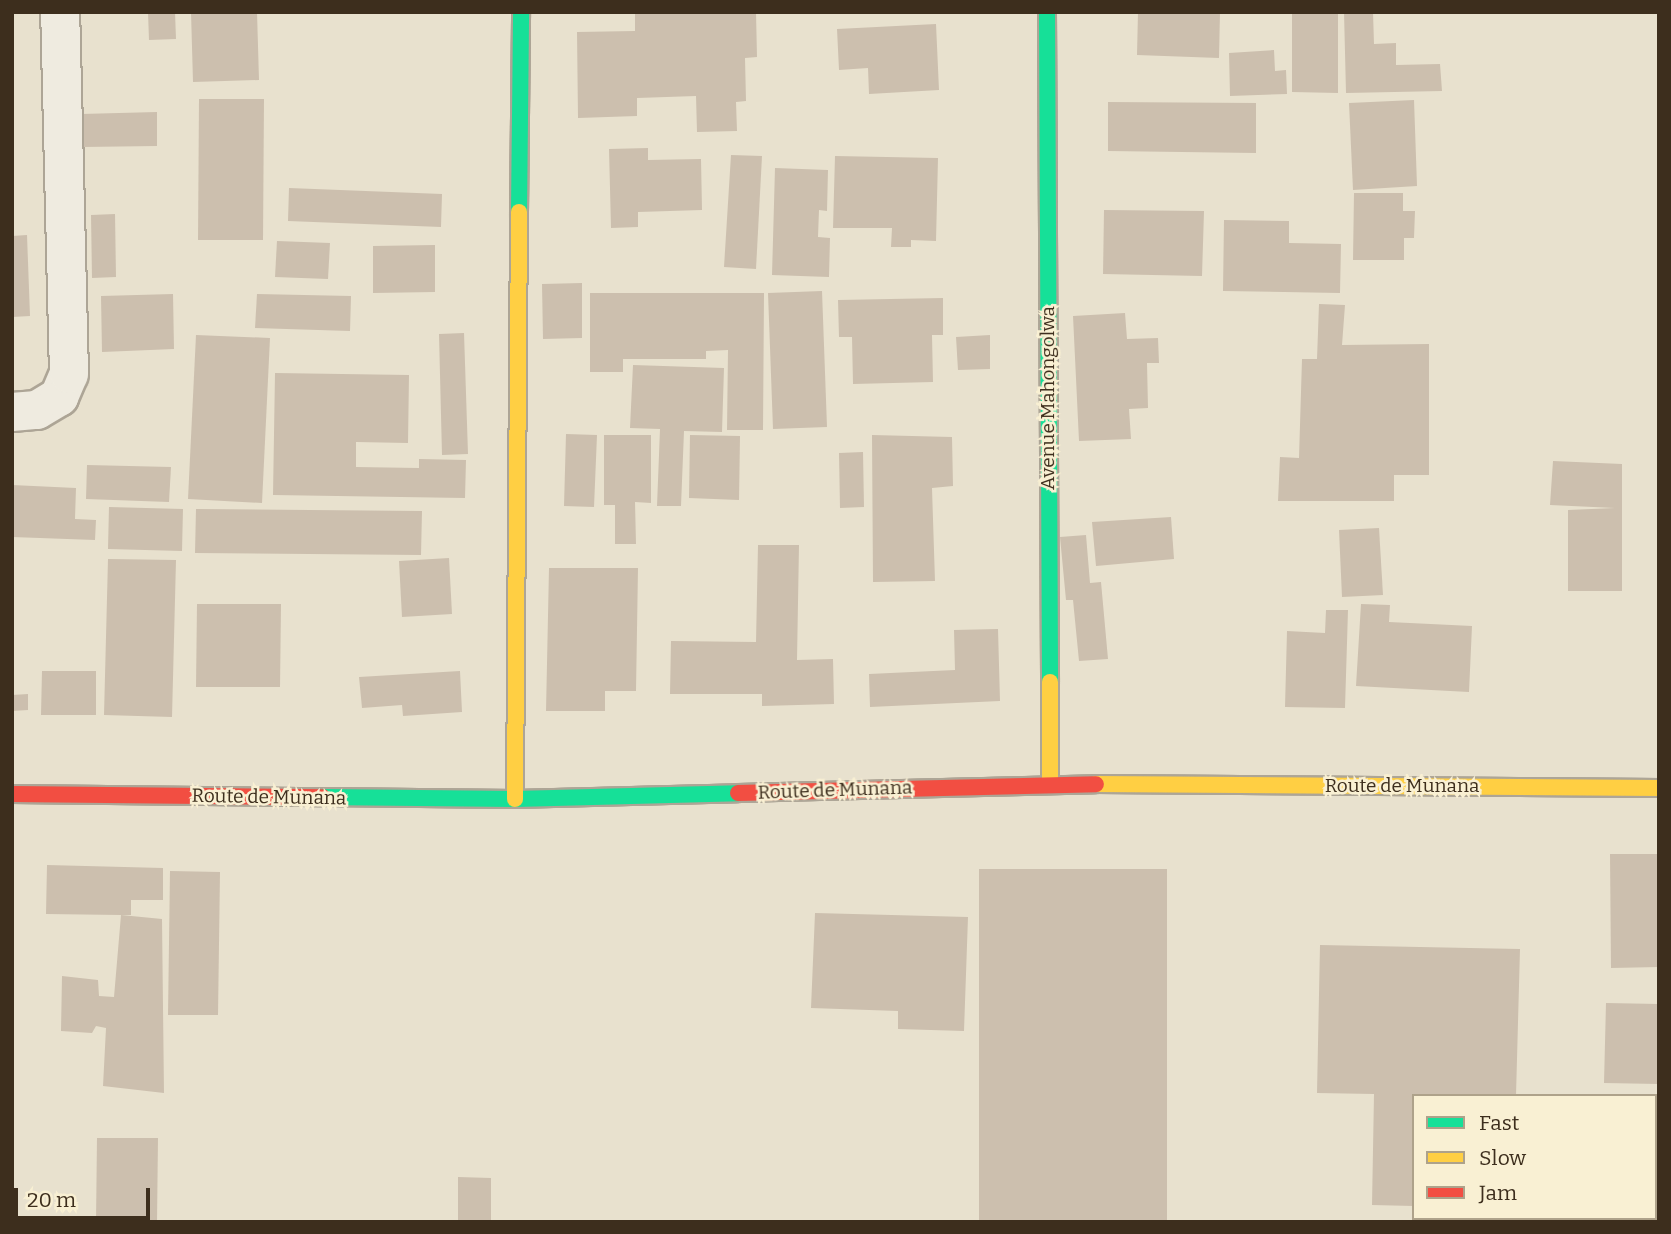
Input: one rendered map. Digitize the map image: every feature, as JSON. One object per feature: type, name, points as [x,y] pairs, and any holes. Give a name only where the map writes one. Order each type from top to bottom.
[{"type":"main road","points":[[515,799],[521,12]]},
{"type":"main road","name":"Avenue Mahongolwa","points":[[1046,12],[1050,784]]},
{"type":"main road","name":"Route de Munana","points":[[12,794],[515,799],[1050,784],[1659,788]]},
{"type":"street","points":[[12,412],[37,410],[59,397],[69,374],[60,12]]},
{"type":"building","points":[[148,12],[175,12],[176,39],[149,40]]},
{"type":"building","points":[[191,12],[257,12],[259,80],[193,82]]},
{"type":"building","points":[[635,12],[756,12],[757,57],[745,58],[746,101],[736,102],[737,131],[697,132],[696,96],[637,98],[637,116],[578,118],[577,32],[635,31]]},
{"type":"building","points":[[1138,12],[1220,12],[1219,58],[1137,55]]},
{"type":"building","points":[[1292,12],[1338,12],[1338,93],[1292,92]]},
{"type":"building","points":[[1344,12],[1373,12],[1374,44],[1396,43],[1396,65],[1440,64],[1442,91],[1346,93]]},
{"type":"building","points":[[936,24],[939,90],[869,94],[868,68],[839,70],[837,29]]},
{"type":"building","points":[[1274,50],[1275,71],[1286,70],[1287,94],[1230,96],[1229,53]]},
{"type":"building","points":[[199,99],[264,99],[263,240],[198,240]]},
{"type":"building","points":[[1414,100],[1417,186],[1353,190],[1349,103]]},
{"type":"building","points":[[1108,102],[1256,103],[1256,153],[1108,151]]},
{"type":"building","points":[[157,112],[157,146],[82,147],[81,114]]},
{"type":"building","points":[[648,148],[648,160],[701,159],[702,210],[638,212],[638,227],[611,228],[609,149]]},
{"type":"building","points":[[731,155],[762,156],[756,269],[724,267]]},
{"type":"building","points":[[835,156],[938,158],[936,241],[911,240],[911,247],[891,247],[892,228],[833,228]]},
{"type":"building","points":[[775,168],[828,170],[827,211],[819,210],[818,237],[830,238],[829,277],[772,275]]},
{"type":"building","points":[[289,188],[442,194],[441,227],[288,221]]},
{"type":"building","points":[[1354,193],[1403,193],[1403,211],[1415,211],[1414,238],[1404,238],[1404,260],[1353,260]]},
{"type":"building","points":[[1104,210],[1204,211],[1202,276],[1103,274]]},
{"type":"building","points":[[115,214],[116,277],[92,278],[91,215]]},
{"type":"building","points":[[1224,220],[1289,221],[1289,243],[1341,244],[1340,293],[1223,291]]},
{"type":"building","points":[[27,235],[30,316],[12,317],[12,236]]},
{"type":"building","points":[[277,241],[330,243],[328,279],[275,277]]},
{"type":"building","points":[[435,245],[435,292],[373,293],[373,246]]},
{"type":"building","points":[[582,283],[582,338],[543,339],[542,284]]},
{"type":"building","points":[[822,291],[827,427],[773,429],[768,293]]},
{"type":"building","points":[[590,293],[764,293],[763,430],[727,430],[728,350],[706,351],[706,359],[623,359],[623,372],[590,372]]},
{"type":"building","points":[[173,294],[174,349],[102,352],[101,296]]},
{"type":"building","points":[[257,294],[351,296],[350,331],[255,328]]},
{"type":"building","points":[[943,298],[943,335],[932,335],[933,382],[853,384],[852,337],[839,337],[838,300]]},
{"type":"building","points":[[1319,304],[1345,305],[1342,345],[1429,344],[1429,475],[1394,475],[1394,501],[1278,501],[1280,457],[1299,458],[1302,359],[1317,359]]},
{"type":"building","points":[[1125,313],[1127,339],[1158,338],[1159,363],[1147,363],[1148,408],[1129,409],[1131,439],[1079,441],[1073,316]]},
{"type":"building","points":[[464,333],[468,454],[442,455],[439,334]]},
{"type":"building","points":[[196,335],[270,338],[262,503],[188,499]]},
{"type":"building","points":[[990,335],[990,369],[958,370],[956,337]]},
{"type":"building","points":[[633,365],[724,368],[722,432],[684,431],[681,506],[657,506],[660,429],[630,428]]},
{"type":"building","points":[[275,373],[409,375],[408,443],[356,442],[356,467],[419,468],[419,459],[466,460],[465,498],[273,495]]},
{"type":"building","points":[[566,434],[597,435],[594,507],[564,506]]},
{"type":"building","points":[[604,435],[651,435],[651,503],[635,502],[636,544],[615,544],[615,505],[604,505]]},
{"type":"building","points":[[690,435],[740,436],[739,500],[689,498]]},
{"type":"building","points":[[872,435],[952,437],[953,486],[932,488],[935,581],[873,582]]},
{"type":"building","points":[[863,452],[864,507],[840,508],[839,453]]},
{"type":"building","points":[[1553,461],[1622,464],[1622,591],[1568,591],[1568,510],[1615,508],[1550,505]]},
{"type":"building","points":[[87,465],[171,467],[169,502],[86,499]]},
{"type":"building","points":[[12,485],[76,488],[75,519],[96,520],[95,540],[12,537]]},
{"type":"building","points":[[109,507],[183,509],[182,551],[108,549]]},
{"type":"building","points":[[196,509],[422,511],[421,555],[195,553]]},
{"type":"building","points":[[1171,517],[1174,559],[1096,566],[1092,522]]},
{"type":"building","points":[[1379,528],[1383,595],[1342,597],[1339,530]]},
{"type":"building","points":[[1086,535],[1090,583],[1101,582],[1108,659],[1079,661],[1073,600],[1066,600],[1060,537]]},
{"type":"building","points":[[758,545],[799,545],[797,660],[833,659],[834,704],[762,706],[762,694],[670,694],[671,641],[756,642]]},
{"type":"building","points":[[449,558],[452,614],[402,617],[399,561]]},
{"type":"building","points":[[108,559],[176,560],[172,717],[104,715]]},
{"type":"building","points":[[549,568],[638,568],[636,691],[605,691],[605,711],[546,711]]},
{"type":"building","points":[[197,604],[281,604],[280,687],[196,687]]},
{"type":"building","points":[[1361,604],[1390,605],[1389,622],[1472,626],[1469,692],[1356,686]]},
{"type":"building","points":[[1326,610],[1348,610],[1345,708],[1285,707],[1287,631],[1325,633]]},
{"type":"building","points":[[998,629],[1000,701],[870,707],[869,674],[955,670],[954,630]]},
{"type":"building","points":[[42,671],[96,671],[96,715],[41,715]]},
{"type":"building","points":[[460,671],[462,712],[403,716],[402,705],[362,708],[359,677]]},
{"type":"building","points":[[28,694],[28,710],[12,711],[12,695]]},
{"type":"building","points":[[1610,854],[1659,854],[1659,967],[1611,968]]},
{"type":"building","points":[[47,865],[163,868],[163,900],[131,900],[131,915],[46,914]]},
{"type":"building","points":[[979,869],[1167,869],[1167,1222],[979,1222]]},
{"type":"building","points":[[170,871],[220,872],[218,1015],[168,1015]]},
{"type":"building","points":[[815,913],[968,917],[964,1031],[898,1029],[898,1011],[811,1008]]},
{"type":"building","points":[[121,915],[162,919],[164,1093],[103,1086],[106,1028],[96,1026],[92,1033],[61,1031],[62,976],[98,980],[99,996],[114,997]]},
{"type":"building","points":[[1320,945],[1520,949],[1516,1094],[1412,1094],[1412,1206],[1372,1205],[1374,1094],[1317,1093]]},
{"type":"building","points":[[1606,1003],[1659,1004],[1659,1084],[1604,1083]]},
{"type":"building","points":[[1657,1114],[1659,1114],[1657,1195]]},
{"type":"building","points":[[97,1138],[158,1138],[157,1222],[96,1222]]},
{"type":"building","points":[[458,1177],[491,1178],[491,1222],[458,1222]]},
{"type":"traffic: fast","points":[[519,212],[521,12]]},
{"type":"traffic: fast","points":[[1047,12],[1050,682]]},
{"type":"traffic: fast","points":[[323,797],[515,799],[738,793]]},
{"type":"traffic: slow","points":[[515,799],[519,212]]},
{"type":"traffic: slow","points":[[1050,682],[1050,784]]},
{"type":"traffic: slow","points":[[1096,784],[1659,788]]},
{"type":"traffic: jam","points":[[738,793],[1096,784]]},
{"type":"traffic: jam","points":[[12,794],[323,797]]}]
